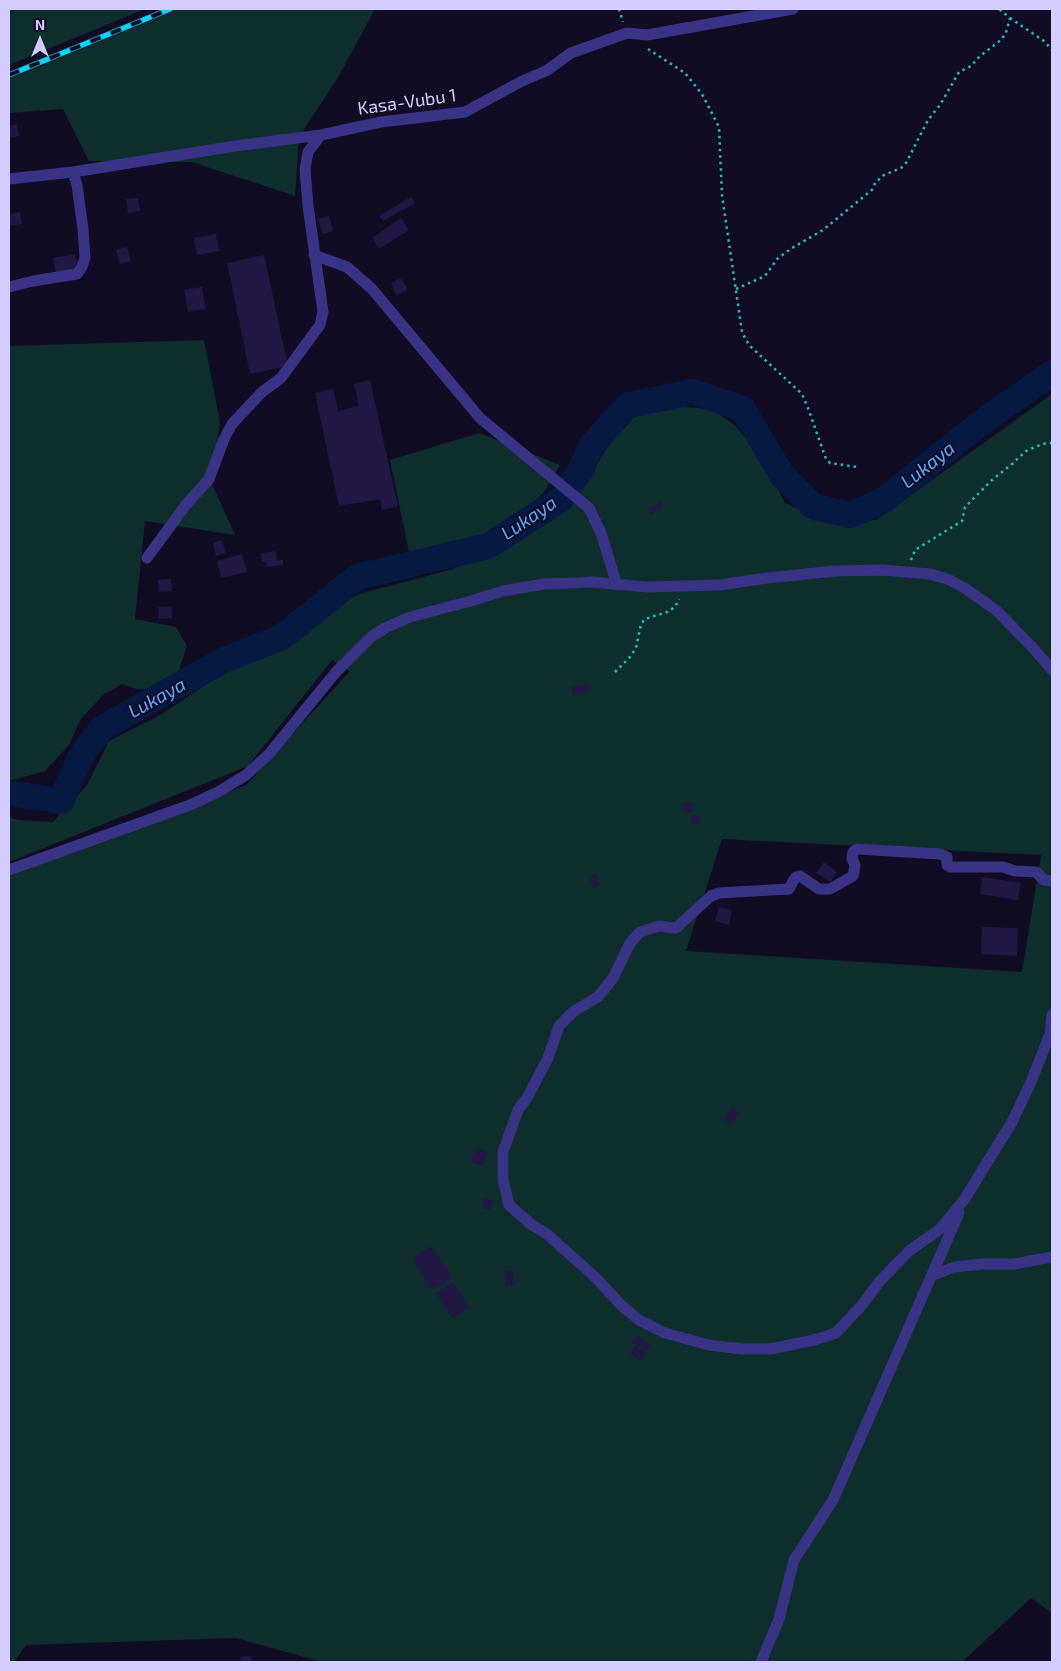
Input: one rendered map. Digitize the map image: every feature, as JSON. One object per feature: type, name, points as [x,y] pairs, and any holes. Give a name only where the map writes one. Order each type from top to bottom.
[{"type":"street","name":"Kasa-Vubu 1","points":[[9,179],[73,172],[321,135],[382,122],[465,112],[522,81],[546,71],[572,53],[627,33],[647,34],[793,9]]},
{"type":"street","points":[[147,558],[185,506],[210,479],[224,439],[232,424],[262,392],[281,378],[320,325],[323,312],[314,255],[305,169],[308,152],[321,135]]},
{"type":"street","points":[[9,287],[77,274],[82,267],[84,258],[83,229],[77,185],[73,172]]},
{"type":"street","points":[[314,255],[347,266],[366,284],[480,418],[588,508],[601,533],[617,585]]},
{"type":"street","points":[[9,870],[190,805],[218,792],[246,775],[274,748],[336,672],[371,637],[385,628],[410,617],[503,591],[544,584],[592,582],[647,587],[720,585],[836,571],[883,570],[930,574],[950,580],[982,600],[1003,617],[1034,648],[1052,670]]},
{"type":"street","points":[[1052,881],[1044,880],[1036,872],[1003,867],[950,867],[947,865],[947,857],[940,854],[864,849],[853,852],[852,859],[855,865],[853,876],[830,889],[819,889],[800,876],[796,877],[790,889],[715,894],[694,910],[676,928],[659,926],[640,932],[630,942],[613,978],[599,996],[574,1012],[559,1026],[548,1058],[527,1098],[518,1110],[503,1152],[504,1180],[509,1205],[532,1225],[548,1234],[598,1279],[611,1295],[639,1320],[665,1332],[709,1345],[742,1349],[770,1349],[814,1340],[836,1333],[862,1305],[880,1281],[909,1251],[940,1229],[964,1200],[989,1162],[1016,1114],[1050,1034],[1052,1015]]},
{"type":"street","points":[[761,1662],[779,1618],[794,1560],[833,1500],[964,1200]]},
{"type":"street","points":[[931,1276],[954,1267],[983,1264],[1014,1264],[1052,1257]]},
{"type":"path","points":[[619,9],[627,33]]},
{"type":"path","points":[[999,9],[1044,41],[1052,50]]},
{"type":"path","points":[[736,289],[765,276],[778,258],[823,230],[873,189],[880,178],[906,164],[928,120],[940,105],[960,72],[971,66],[1000,40],[1006,33],[1010,18]]},
{"type":"path","points":[[648,49],[685,73],[702,94],[719,128],[722,195],[742,332],[750,346],[802,394],[826,459],[830,463],[857,468]]},
{"type":"path","points":[[908,571],[915,550],[962,521],[965,507],[992,480],[1026,451],[1042,444],[1052,443]]},
{"type":"path","points":[[615,672],[636,648],[641,624],[645,619],[668,612],[675,607],[690,586]]},
{"type":"green space","points":[[9,9],[145,9],[9,65]]},
{"type":"green space","points":[[178,9],[375,9],[340,74],[299,137],[295,196],[192,162],[89,161],[63,109],[9,113],[9,79]]},
{"type":"green space","points":[[204,340],[220,422],[212,484],[235,535],[145,521],[135,619],[176,627],[187,646],[177,676],[159,689],[137,689],[122,684],[103,695],[81,719],[69,745],[45,771],[9,781],[9,346]]},
{"type":"green space","points":[[1052,394],[1052,1613],[1031,1598],[962,1662],[322,1662],[236,1638],[26,1645],[14,1662],[9,1662],[9,876],[246,785],[350,671],[332,660],[248,766],[9,862],[9,817],[17,820],[53,822],[87,785],[109,741],[162,714],[220,675],[309,633],[317,617],[359,594],[453,569],[540,525],[567,508],[590,476],[624,419],[669,406],[712,409],[736,426],[765,463],[785,503],[831,523],[876,520]],"holes":[[[722,839],[1041,855],[1022,972],[686,951]]]},
{"type":"green space","points":[[479,433],[560,465],[544,492],[519,517],[482,538],[409,552],[390,460]]},
{"type":"building","points":[[17,124],[19,136],[10,138],[9,126]]},
{"type":"building","points":[[411,197],[415,203],[383,221],[379,216]]},
{"type":"building","points":[[138,198],[140,211],[128,213],[126,199]]},
{"type":"building","points":[[20,212],[22,224],[9,226],[9,214]]},
{"type":"building","points":[[329,216],[333,231],[323,234],[318,219]]},
{"type":"building","points":[[401,218],[409,230],[379,249],[372,238]]},
{"type":"building","points":[[216,234],[219,251],[197,255],[194,238]]},
{"type":"building","points":[[127,247],[131,261],[120,264],[116,250]]},
{"type":"building","points":[[75,254],[78,269],[56,273],[53,258]]},
{"type":"building","points":[[264,255],[288,366],[250,374],[227,263]]},
{"type":"building","points":[[401,278],[408,290],[396,295],[391,283]]},
{"type":"building","points":[[202,287],[206,309],[188,312],[184,290]]},
{"type":"building","points":[[370,380],[398,506],[382,510],[380,499],[339,506],[315,393],[333,389],[338,411],[359,406],[354,384]]},
{"type":"building","points":[[660,502],[663,507],[650,515],[647,510]]},
{"type":"building","points":[[222,540],[226,553],[216,556],[213,543]]},
{"type":"building","points":[[276,551],[277,560],[283,560],[283,565],[267,567],[266,562],[262,562],[261,553]]},
{"type":"building","points":[[242,554],[247,572],[221,578],[217,561]]},
{"type":"building","points":[[171,579],[172,591],[159,592],[158,580]]},
{"type":"building","points":[[158,607],[172,607],[172,618],[159,619]]},
{"type":"building","points":[[588,684],[589,693],[573,695],[572,686]]},
{"type":"building","points":[[684,802],[692,802],[692,812],[685,813]]},
{"type":"building","points":[[691,815],[699,815],[700,824],[691,824]]},
{"type":"building","points":[[824,862],[837,872],[830,882],[816,873]]},
{"type":"building","points":[[596,874],[600,885],[593,888],[589,877]]},
{"type":"building","points":[[982,877],[1021,883],[1018,900],[980,894]]},
{"type":"building","points":[[719,907],[732,910],[729,925],[715,921]]},
{"type":"building","points":[[982,927],[1018,928],[1017,956],[981,954]]},
{"type":"building","points":[[732,1107],[740,1113],[731,1125],[723,1119]]},
{"type":"building","points":[[476,1148],[487,1152],[483,1166],[471,1162]]},
{"type":"building","points":[[484,1198],[493,1200],[490,1210],[482,1208]]},
{"type":"building","points":[[432,1246],[452,1278],[431,1290],[412,1258]]},
{"type":"building","points":[[513,1270],[515,1285],[506,1286],[504,1271]]},
{"type":"building","points":[[453,1282],[469,1307],[452,1318],[436,1293]]},
{"type":"building","points":[[637,1335],[650,1344],[646,1351],[632,1342]]},
{"type":"building","points":[[635,1346],[646,1353],[641,1361],[630,1353]]},
{"type":"building","points":[[251,1656],[252,1662],[241,1662],[240,1657]]},
{"type":"waterway","name":"Lukaya","points":[[9,793],[61,801],[81,756],[102,728],[224,660],[282,637],[357,577],[488,546],[560,500],[581,470],[591,446],[628,405],[693,392],[743,409],[782,475],[814,507],[850,515],[884,500],[982,422],[1052,373]]},
{"type":"railway","points":[[9,75],[170,9]]}]
